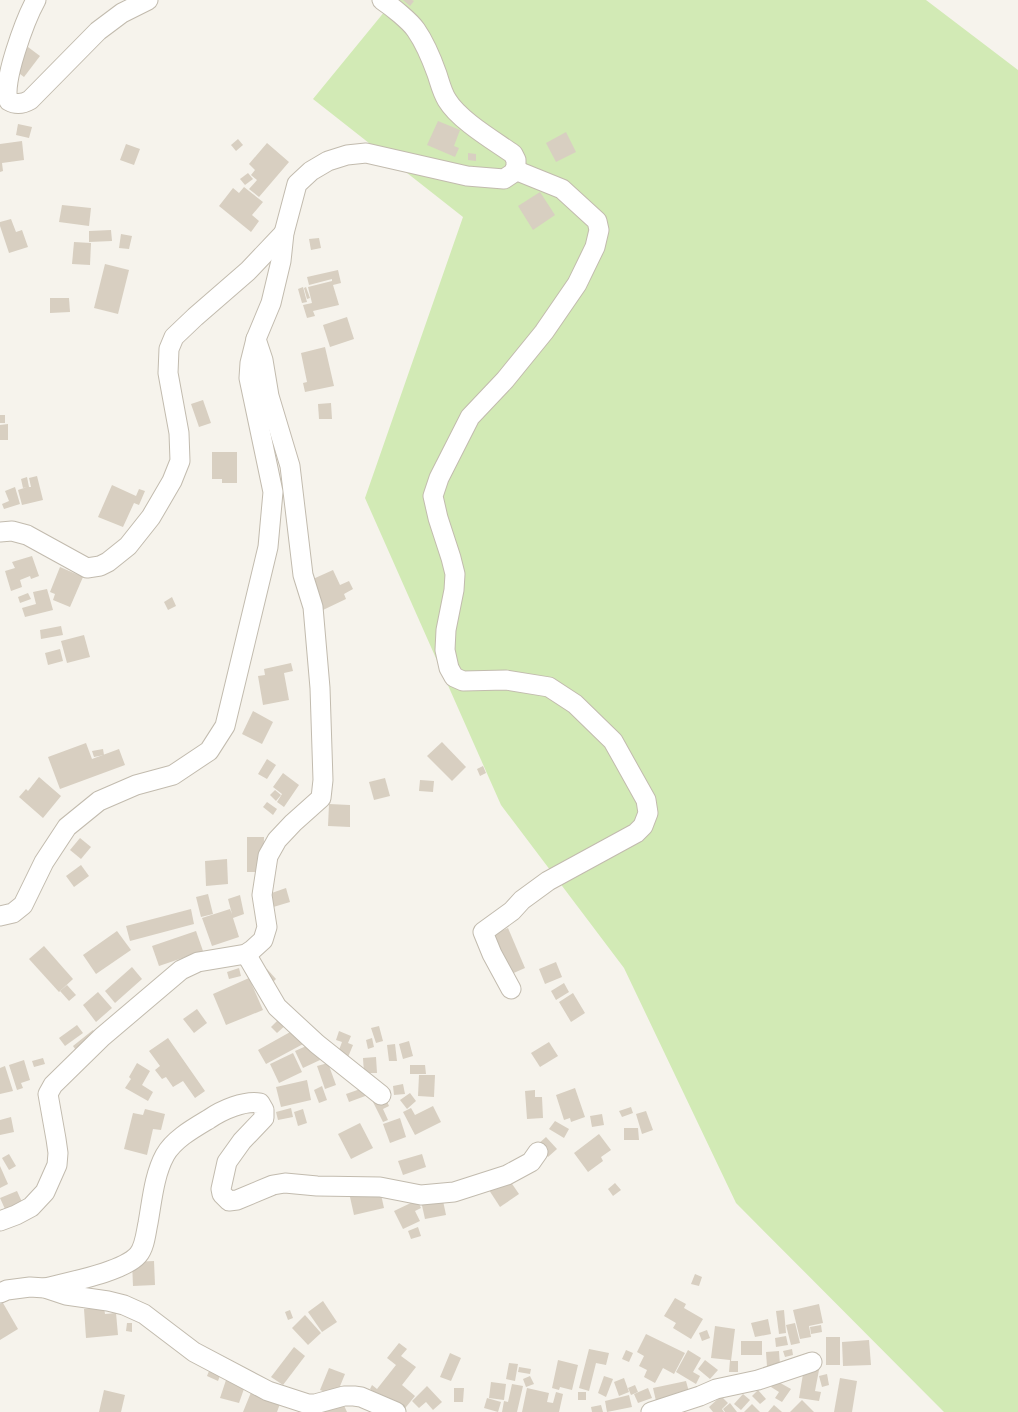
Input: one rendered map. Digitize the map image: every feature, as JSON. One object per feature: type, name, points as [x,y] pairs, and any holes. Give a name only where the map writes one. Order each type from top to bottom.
[{"type":"street","points":[[36,0],[9,51],[1,85],[4,97],[14,103],[22,103],[30,100],[98,31],[122,13],[148,0]]},
{"type":"street","points":[[0,916],[13,913],[23,905],[44,862],[67,827],[99,801],[136,785],[173,776],[209,750],[225,726],[268,547],[273,492],[250,378],[250,363],[256,339],[271,303],[281,261],[284,233],[297,184],[311,171],[328,161],[347,155],[366,153],[467,176],[504,179],[511,176],[515,170],[516,160],[513,154],[466,120],[447,101],[430,57],[416,29],[382,0]]},
{"type":"street","points":[[511,989],[492,954],[483,932],[512,911],[522,900],[548,882],[636,833],[643,826],[648,812],[646,800],[613,741],[576,704],[549,687],[506,680],[463,681],[454,677],[449,668],[445,650],[446,630],[454,590],[454,574],[451,558],[432,496],[439,478],[470,417],[504,380],[544,332],[577,284],[595,247],[599,230],[597,221],[562,189],[515,170]]},
{"type":"street","points":[[0,532],[12,531],[27,535],[87,568],[100,566],[108,562],[128,546],[151,517],[172,481],[180,461],[180,433],[168,373],[169,349],[174,337],[248,270],[284,233]]},
{"type":"street","points":[[0,1221],[31,1207],[46,1192],[57,1165],[58,1153],[48,1094],[53,1085],[102,1037],[181,970],[198,962],[246,954],[263,940],[267,927],[262,895],[268,856],[277,840],[320,798],[323,780],[320,688],[313,607],[303,576],[290,466],[269,396],[256,339]]},
{"type":"street","points":[[246,954],[277,1007],[317,1044],[381,1095]]},
{"type":"street","points":[[0,1293],[7,1290],[23,1288],[45,1288],[105,1272],[129,1262],[139,1254],[144,1240],[158,1173],[165,1155],[182,1136],[222,1110],[254,1102],[260,1102],[264,1110],[264,1118],[242,1141],[227,1162],[221,1189],[222,1194],[230,1201],[237,1200],[273,1185],[285,1183],[317,1186],[380,1187],[420,1195],[454,1192],[507,1175],[531,1162],[538,1152]]},
{"type":"street","points":[[45,1288],[66,1295],[108,1301],[124,1305],[144,1314],[194,1352],[268,1391],[308,1404],[316,1404],[344,1396],[361,1397],[396,1412]]},
{"type":"street","points":[[651,1412],[700,1396],[716,1389],[758,1380],[812,1362]]},
{"type":"green space","points":[[394,0],[926,0],[1018,70],[1018,1412],[944,1412],[736,1203],[624,968],[501,805],[365,498],[463,217],[313,99]]},
{"type":"building","points":[[403,0],[412,0],[414,1],[410,6]]},
{"type":"building","points":[[28,47],[40,56],[24,77],[12,68]]},
{"type":"building","points":[[438,121],[460,130],[454,146],[459,148],[455,157],[427,145]]},
{"type":"building","points":[[18,124],[32,127],[29,138],[16,135]]},
{"type":"building","points":[[566,132],[576,152],[556,162],[546,143]]},
{"type":"building","points":[[238,139],[243,145],[236,151],[231,145]]},
{"type":"building","points":[[22,141],[24,160],[2,163],[3,171],[0,172],[0,144]]},
{"type":"building","points":[[267,143],[289,162],[259,197],[249,189],[257,180],[251,175],[255,170],[249,164]]},
{"type":"building","points":[[126,144],[140,149],[134,165],[120,160]]},
{"type":"building","points":[[468,153],[476,154],[476,161],[468,160]]},
{"type":"building","points":[[248,173],[253,179],[245,185],[240,179]]},
{"type":"building","points":[[244,187],[263,202],[252,215],[259,221],[251,232],[219,206],[233,188],[239,193]]},
{"type":"building","points":[[540,192],[555,215],[533,230],[518,206]]},
{"type":"building","points":[[62,205],[91,208],[89,226],[59,222]]},
{"type":"building","points":[[11,219],[16,232],[22,230],[28,247],[9,253],[0,222]]},
{"type":"building","points":[[111,230],[112,241],[89,242],[89,231]]},
{"type":"building","points":[[121,234],[132,236],[129,249],[119,248]]},
{"type":"building","points":[[319,238],[321,248],[311,250],[309,239]]},
{"type":"building","points":[[74,242],[91,243],[90,265],[72,264]]},
{"type":"building","points":[[105,264],[129,270],[118,314],[94,308]]},
{"type":"building","points":[[338,270],[341,283],[333,285],[339,305],[313,311],[315,316],[307,318],[303,305],[312,303],[308,287],[332,281],[332,279],[309,285],[307,277]]},
{"type":"building","points":[[303,287],[307,302],[302,303],[298,289]]},
{"type":"building","points":[[306,287],[310,298],[307,299],[304,288]]},
{"type":"building","points":[[50,298],[69,298],[70,312],[50,313]]},
{"type":"building","points":[[347,317],[354,339],[330,347],[323,325]]},
{"type":"building","points":[[325,347],[334,386],[305,392],[303,383],[307,382],[301,353]]},
{"type":"building","points":[[203,400],[211,423],[199,427],[191,404]]},
{"type":"building","points":[[331,403],[332,419],[319,419],[318,404]]},
{"type":"building","points":[[0,415],[5,415],[5,423],[0,423]]},
{"type":"building","points":[[8,424],[8,440],[0,440],[0,425]]},
{"type":"building","points":[[212,452],[237,452],[237,483],[222,483],[222,479],[212,479]]},
{"type":"building","points":[[37,476],[43,500],[22,505],[18,490],[27,487],[23,488],[21,479],[27,477],[29,487],[31,487],[29,478]]},
{"type":"building","points":[[112,485],[136,496],[139,489],[145,491],[139,505],[134,503],[123,527],[98,517]]},
{"type":"building","points":[[15,487],[20,504],[4,509],[2,504],[9,501],[5,491]]},
{"type":"building","points":[[32,556],[39,576],[31,579],[30,576],[20,580],[22,587],[11,591],[5,571],[15,568],[12,562]]},
{"type":"building","points":[[60,567],[83,577],[70,607],[53,600],[55,594],[50,592]]},
{"type":"building","points":[[333,570],[340,585],[349,581],[353,589],[344,594],[346,599],[323,610],[312,588],[316,586],[313,579]]},
{"type":"building","points":[[47,589],[53,610],[25,617],[22,608],[36,604],[33,592]]},
{"type":"building","points":[[28,593],[31,599],[20,603],[18,597]]},
{"type":"building","points":[[172,597],[176,606],[168,610],[164,602]]},
{"type":"building","points":[[61,626],[63,635],[41,639],[40,630]]},
{"type":"building","points":[[84,635],[90,657],[67,663],[61,641]]},
{"type":"building","points":[[60,649],[63,661],[48,665],[45,653]]},
{"type":"building","points":[[291,663],[293,671],[284,673],[289,700],[263,705],[258,676],[265,675],[264,669]]},
{"type":"building","points":[[253,711],[273,722],[262,744],[242,734]]},
{"type":"building","points":[[442,742],[466,767],[452,781],[427,756]]},
{"type":"building","points":[[86,743],[92,759],[119,749],[125,765],[60,789],[48,757]]},
{"type":"building","points":[[103,749],[104,755],[94,757],[92,751]]},
{"type":"building","points":[[267,759],[276,765],[267,779],[258,774]]},
{"type":"building","points":[[483,766],[486,773],[480,776],[477,769]]},
{"type":"building","points":[[283,773],[299,785],[284,807],[277,802],[282,794],[273,787]]},
{"type":"building","points":[[39,777],[61,796],[43,818],[19,797],[26,789],[28,791]]},
{"type":"building","points":[[385,778],[390,796],[374,800],[369,782]]},
{"type":"building","points":[[420,780],[434,781],[433,792],[419,791]]},
{"type":"building","points":[[275,790],[281,795],[276,801],[270,795]]},
{"type":"building","points":[[267,802],[277,809],[273,815],[263,807]]},
{"type":"building","points":[[329,804],[350,805],[350,827],[328,826]]},
{"type":"building","points":[[247,837],[264,837],[263,872],[247,872]]},
{"type":"building","points":[[80,838],[91,847],[81,859],[70,850]]},
{"type":"building","points":[[227,859],[228,884],[206,886],[205,861]]},
{"type":"building","points":[[81,865],[89,876],[74,887],[66,876]]},
{"type":"building","points":[[286,888],[290,902],[270,908],[266,895]]},
{"type":"building","points":[[208,894],[213,914],[201,917],[196,897]]},
{"type":"building","points":[[240,895],[244,914],[233,918],[239,937],[212,946],[202,918],[230,909],[232,914],[228,899]]},
{"type":"building","points":[[191,909],[194,924],[130,941],[126,926]]},
{"type":"building","points":[[508,928],[525,968],[507,976],[490,936]]},
{"type":"building","points":[[117,931],[131,950],[96,974],[83,955]]},
{"type":"building","points":[[196,931],[203,951],[159,966],[152,946]]},
{"type":"building","points":[[44,946],[73,979],[59,992],[29,959]]},
{"type":"building","points":[[556,962],[562,977],[545,984],[539,969]]},
{"type":"building","points":[[132,967],[142,979],[115,1003],[105,991]]},
{"type":"building","points":[[239,968],[241,976],[229,979],[227,972]]},
{"type":"building","points":[[267,969],[276,979],[271,984],[263,973]]},
{"type":"building","points":[[249,978],[263,1010],[226,1025],[213,994]]},
{"type":"building","points":[[564,983],[569,992],[556,1000],[551,991]]},
{"type":"building","points":[[67,985],[76,995],[69,1001],[60,991]]},
{"type":"building","points":[[98,992],[112,1008],[96,1022],[83,1005]]},
{"type":"building","points":[[573,993],[585,1013],[571,1022],[559,1002]]},
{"type":"building","points":[[197,1009],[207,1023],[194,1033],[183,1019]]},
{"type":"building","points":[[281,1017],[288,1023],[277,1033],[271,1027]]},
{"type":"building","points":[[77,1025],[83,1033],[65,1046],[59,1038]]},
{"type":"building","points":[[379,1026],[383,1041],[376,1043],[371,1028]]},
{"type":"building","points":[[93,1030],[99,1037],[78,1053],[73,1046]]},
{"type":"building","points":[[292,1031],[296,1038],[301,1035],[305,1043],[266,1064],[258,1050]]},
{"type":"building","points":[[339,1031],[351,1036],[348,1043],[353,1045],[346,1062],[336,1058],[342,1042],[336,1040]]},
{"type":"building","points":[[168,1038],[205,1091],[195,1098],[183,1081],[173,1087],[166,1077],[162,1079],[155,1070],[160,1066],[149,1051]]},
{"type":"building","points":[[372,1038],[374,1047],[368,1049],[366,1040]]},
{"type":"building","points":[[409,1041],[413,1056],[403,1059],[399,1044]]},
{"type":"building","points":[[549,1042],[558,1056],[540,1067],[531,1053]]},
{"type":"building","points":[[313,1043],[320,1060],[303,1068],[295,1051]]},
{"type":"building","points":[[395,1044],[397,1061],[389,1061],[387,1045]]},
{"type":"building","points":[[293,1053],[302,1072],[279,1083],[270,1064]]},
{"type":"building","points":[[376,1057],[377,1073],[364,1073],[363,1058]]},
{"type":"building","points":[[43,1058],[45,1064],[34,1067],[32,1061]]},
{"type":"building","points":[[24,1060],[30,1080],[21,1083],[23,1088],[17,1090],[9,1065]]},
{"type":"building","points":[[137,1063],[150,1071],[142,1085],[153,1092],[148,1101],[125,1088],[131,1079],[129,1077]]},
{"type":"building","points":[[328,1063],[336,1085],[325,1089],[317,1066]]},
{"type":"building","points":[[410,1065],[425,1065],[426,1074],[410,1074]]},
{"type":"building","points":[[5,1066],[13,1091],[0,1094],[0,1068]]},
{"type":"building","points":[[419,1075],[435,1075],[434,1097],[418,1096]]},
{"type":"building","points":[[307,1080],[311,1100],[281,1107],[276,1087]]},
{"type":"building","points":[[403,1084],[405,1094],[394,1095],[393,1086]]},
{"type":"building","points":[[322,1086],[327,1100],[319,1103],[314,1090]]},
{"type":"building","points":[[366,1087],[368,1095],[349,1102],[346,1094]]},
{"type":"building","points":[[575,1088],[585,1117],[571,1122],[570,1118],[564,1120],[556,1095]]},
{"type":"building","points":[[535,1090],[535,1097],[542,1097],[543,1118],[527,1119],[525,1091]]},
{"type":"building","points":[[410,1093],[416,1101],[407,1109],[400,1100]]},
{"type":"building","points":[[385,1097],[389,1106],[383,1109],[388,1120],[383,1122],[373,1102]]},
{"type":"building","points":[[433,1106],[441,1122],[415,1135],[403,1112],[411,1108],[415,1115]]},
{"type":"building","points":[[631,1107],[633,1113],[622,1117],[619,1111]]},
{"type":"building","points":[[291,1108],[293,1117],[278,1120],[276,1112]]},
{"type":"building","points":[[145,1109],[165,1114],[161,1130],[153,1129],[147,1155],[124,1149],[133,1113],[143,1115]]},
{"type":"building","points":[[303,1109],[307,1123],[298,1126],[294,1112]]},
{"type":"building","points":[[646,1111],[653,1130],[642,1134],[636,1114]]},
{"type":"building","points":[[602,1114],[604,1125],[592,1127],[590,1116]]},
{"type":"building","points":[[11,1117],[14,1132],[0,1135],[0,1120]]},
{"type":"building","points":[[400,1118],[406,1137],[390,1143],[383,1124]]},
{"type":"building","points":[[555,1121],[569,1129],[564,1138],[549,1129]]},
{"type":"building","points":[[360,1123],[373,1148],[351,1159],[338,1134]]},
{"type":"building","points":[[624,1128],[638,1128],[639,1140],[624,1140]]},
{"type":"building","points":[[599,1134],[611,1150],[601,1157],[603,1161],[588,1172],[574,1153]]},
{"type":"building","points":[[546,1137],[557,1149],[548,1157],[537,1145]]},
{"type":"building","points":[[9,1154],[16,1166],[9,1170],[2,1158]]},
{"type":"building","points":[[422,1154],[426,1167],[403,1175],[398,1161]]},
{"type":"building","points":[[0,1166],[8,1184],[0,1188]]},
{"type":"building","points":[[508,1178],[519,1194],[500,1207],[489,1190]]},
{"type":"building","points":[[615,1183],[621,1190],[613,1196],[608,1189]]},
{"type":"building","points":[[380,1190],[384,1208],[354,1215],[350,1197]]},
{"type":"building","points":[[17,1191],[22,1202],[5,1209],[0,1198]]},
{"type":"building","points":[[442,1196],[446,1215],[425,1219],[421,1201]]},
{"type":"building","points":[[417,1200],[421,1208],[415,1211],[420,1221],[403,1229],[394,1211]]},
{"type":"building","points":[[418,1227],[421,1236],[411,1239],[408,1231]]},
{"type":"building","points":[[154,1261],[155,1285],[133,1286],[132,1262]]},
{"type":"building","points":[[695,1274],[702,1277],[699,1286],[691,1284]]},
{"type":"building","points":[[675,1298],[686,1304],[684,1308],[703,1319],[691,1339],[673,1328],[676,1323],[664,1316]]},
{"type":"building","points":[[323,1301],[337,1322],[322,1332],[308,1312]]},
{"type":"building","points":[[3,1303],[18,1329],[0,1340],[0,1304]]},
{"type":"building","points":[[819,1304],[823,1323],[809,1326],[811,1337],[800,1339],[793,1310]]},
{"type":"building","points":[[104,1307],[105,1314],[116,1313],[118,1335],[86,1338],[84,1309]]},
{"type":"building","points":[[290,1310],[293,1318],[288,1320],[285,1312]]},
{"type":"building","points":[[784,1310],[786,1333],[779,1334],[776,1311]]},
{"type":"building","points":[[305,1315],[321,1333],[308,1345],[292,1328]]},
{"type":"building","points":[[768,1319],[771,1334],[755,1337],[751,1323]]},
{"type":"building","points":[[127,1323],[132,1323],[132,1332],[126,1331]]},
{"type":"building","points":[[795,1323],[800,1343],[791,1345],[786,1325]]},
{"type":"building","points":[[821,1325],[822,1332],[811,1334],[810,1327]]},
{"type":"building","points":[[715,1326],[735,1329],[731,1361],[738,1361],[738,1372],[729,1372],[730,1360],[711,1358]]},
{"type":"building","points":[[707,1330],[710,1338],[702,1341],[699,1333]]},
{"type":"building","points":[[646,1334],[685,1353],[674,1374],[663,1368],[655,1383],[644,1377],[647,1370],[639,1366],[644,1356],[637,1352]]},
{"type":"building","points":[[786,1336],[788,1345],[776,1347],[775,1338]]},
{"type":"building","points":[[826,1337],[840,1337],[840,1365],[826,1365]]},
{"type":"building","points":[[869,1340],[871,1365],[843,1366],[842,1342]]},
{"type":"building","points":[[741,1341],[762,1341],[762,1355],[741,1355]]},
{"type":"building","points":[[399,1343],[407,1349],[401,1356],[416,1367],[402,1385],[415,1396],[402,1412],[370,1389],[372,1385],[377,1389],[396,1365],[387,1358]]},
{"type":"building","points":[[294,1347],[305,1356],[283,1385],[271,1377]]},
{"type":"building","points":[[589,1349],[609,1353],[606,1365],[596,1363],[589,1391],[579,1388]]},
{"type":"building","points":[[792,1349],[793,1355],[785,1357],[783,1351]]},
{"type":"building","points":[[626,1350],[633,1353],[629,1362],[622,1359]]},
{"type":"building","points":[[688,1350],[701,1358],[693,1372],[700,1376],[696,1384],[676,1372]]},
{"type":"building","points":[[779,1351],[780,1366],[767,1367],[766,1352]]},
{"type":"building","points":[[450,1353],[461,1358],[451,1381],[440,1377]]},
{"type":"building","points":[[558,1360],[578,1365],[572,1390],[560,1387],[559,1390],[552,1388]]},
{"type":"building","points":[[705,1360],[718,1370],[710,1379],[698,1369]]},
{"type":"building","points":[[509,1363],[518,1364],[515,1381],[506,1379]]},
{"type":"building","points":[[211,1366],[222,1370],[218,1381],[207,1376]]},
{"type":"building","points":[[519,1367],[531,1369],[530,1374],[518,1372]]},
{"type":"building","points":[[329,1368],[345,1374],[336,1396],[320,1390]]},
{"type":"building","points":[[804,1368],[819,1370],[815,1391],[821,1392],[819,1401],[799,1398]]},
{"type":"building","points":[[827,1374],[829,1385],[822,1387],[819,1376]]},
{"type":"building","points":[[530,1376],[534,1384],[526,1387],[523,1379]]},
{"type":"building","points":[[604,1376],[613,1379],[606,1397],[598,1393]]},
{"type":"building","points":[[624,1378],[629,1392],[619,1396],[614,1382]]},
{"type":"building","points":[[840,1378],[857,1381],[852,1412],[834,1412]]},
{"type":"building","points":[[226,1380],[245,1386],[239,1403],[220,1398]]},
{"type":"building","points":[[775,1380],[791,1389],[782,1402],[775,1398],[779,1392],[771,1387]]},
{"type":"building","points":[[686,1381],[689,1392],[656,1401],[653,1388]]},
{"type":"building","points":[[491,1382],[506,1384],[504,1400],[489,1398]]},
{"type":"building","points":[[512,1384],[523,1386],[517,1412],[502,1412],[504,1401],[508,1402]]},
{"type":"building","points":[[635,1385],[638,1392],[631,1395],[628,1388]]},
{"type":"building","points":[[427,1386],[442,1402],[433,1410],[426,1402],[419,1408],[412,1401]]},
{"type":"building","points":[[454,1388],[464,1388],[463,1402],[454,1402]]},
{"type":"building","points":[[527,1388],[549,1393],[547,1402],[553,1403],[556,1392],[563,1394],[559,1412],[522,1412]]},
{"type":"building","points":[[648,1388],[652,1398],[638,1403],[634,1394]]},
{"type":"building","points":[[104,1390],[125,1395],[121,1412],[99,1412]]},
{"type":"building","points":[[252,1390],[281,1401],[277,1412],[243,1412]]},
{"type":"building","points":[[758,1390],[766,1399],[760,1404],[752,1396]]},
{"type":"building","points":[[578,1392],[586,1392],[586,1400],[578,1400]]},
{"type":"building","points":[[743,1394],[750,1400],[741,1410],[734,1404]]},
{"type":"building","points":[[629,1395],[632,1407],[607,1412],[605,1401]]},
{"type":"building","points":[[721,1396],[728,1403],[722,1409],[724,1412],[713,1412],[709,1407]]},
{"type":"building","points":[[487,1398],[501,1402],[498,1412],[484,1408]]},
{"type":"building","points":[[802,1400],[814,1412],[790,1412]]},
{"type":"building","points":[[342,1401],[347,1412],[325,1412],[324,1410]]},
{"type":"building","points":[[730,1403],[737,1412],[725,1412],[723,1409]]},
{"type":"building","points":[[752,1404],[760,1412],[744,1412]]},
{"type":"building","points":[[601,1405],[603,1412],[592,1412],[591,1407]]},
{"type":"building","points":[[774,1405],[782,1412],[768,1412]]}]
